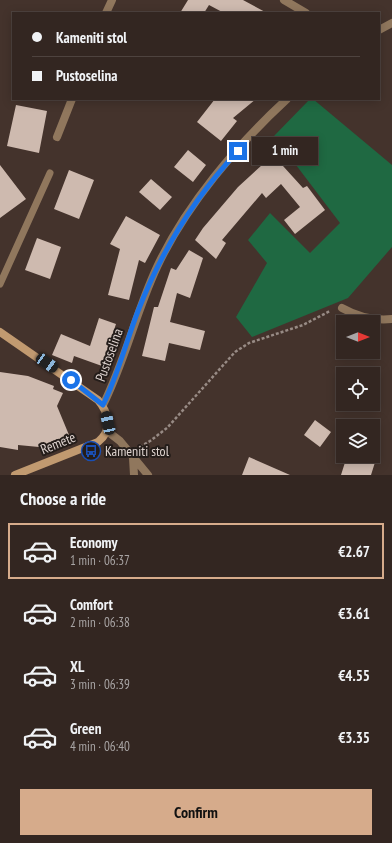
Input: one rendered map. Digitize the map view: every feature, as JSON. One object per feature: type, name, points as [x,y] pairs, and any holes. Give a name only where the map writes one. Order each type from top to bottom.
[{"type":"main road","points":[[0,332],[71,380],[103,405],[108,423],[107,431]]},
{"type":"main road","name":"Remete","points":[[14,475],[98,442],[107,431]]},
{"type":"street","points":[[106,12],[112,0]]},
{"type":"street","points":[[284,0],[304,12]]},
{"type":"street","points":[[380,29],[392,23]]},
{"type":"street","points":[[57,137],[72,100]]},
{"type":"street","name":"Pustoselina","points":[[103,405],[111,388],[139,310],[158,266],[171,241],[189,212],[218,172],[286,100]]},
{"type":"street","points":[[342,308],[359,317],[380,320],[392,319]]},
{"type":"street","points":[[107,431],[120,441],[148,475]]},
{"type":"street","points":[[131,455],[134,475]]},
{"type":"lane","points":[[0,284],[50,174]]},
{"type":"path","points":[[131,455],[166,428],[235,352],[249,343],[303,325],[342,308]]},
{"type":"green space","points":[[309,100],[314,100],[392,165],[392,247],[348,298],[252,337],[236,317],[267,263],[248,240],[270,213],[310,253],[340,223],[274,136]]},
{"type":"building","points":[[188,0],[243,0],[265,12],[222,12],[209,5],[205,12],[181,12]]},
{"type":"building","points":[[214,100],[255,100],[233,118],[237,121],[221,141],[197,122]]},
{"type":"building","points":[[16,105],[47,111],[39,153],[7,146]]},
{"type":"building","points":[[188,150],[206,165],[193,182],[174,167]]},
{"type":"building","points":[[273,155],[303,188],[307,186],[325,210],[295,234],[284,220],[300,207],[281,184],[266,198],[262,193],[222,240],[226,243],[216,259],[195,240],[203,228],[238,187]]},
{"type":"building","points":[[0,165],[26,199],[0,218]]},
{"type":"building","points":[[69,170],[94,180],[79,219],[54,209]]},
{"type":"building","points":[[151,179],[172,197],[160,210],[139,192]]},
{"type":"building","points":[[126,216],[160,235],[145,263],[139,260],[129,300],[108,295],[120,249],[110,244]]},
{"type":"building","points":[[37,238],[61,247],[50,279],[25,270]]},
{"type":"building","points":[[189,250],[203,258],[190,298],[177,293],[170,322],[205,331],[200,350],[169,343],[165,361],[142,356],[154,307],[158,307],[171,268],[176,270]]},
{"type":"building","points":[[99,318],[116,324],[102,366],[74,356],[72,363],[52,355],[61,334],[90,346]]},
{"type":"building","points":[[0,372],[28,376],[54,386],[53,389],[63,393],[57,406],[69,435],[39,447],[18,445],[18,450],[0,447]]},
{"type":"building","points":[[315,420],[331,432],[320,447],[304,435]]},
{"type":"building","points":[[249,457],[290,475],[242,475]]},
{"type":"building","points":[[345,463],[375,463],[371,475],[341,475]]},
{"type":"place","name":"Kameniti stol","points":[[91,451]]},
{"type":"route","points":[[71,380],[103,405],[111,388],[139,310],[158,266],[171,241],[189,212],[218,172],[238,151]]}]
